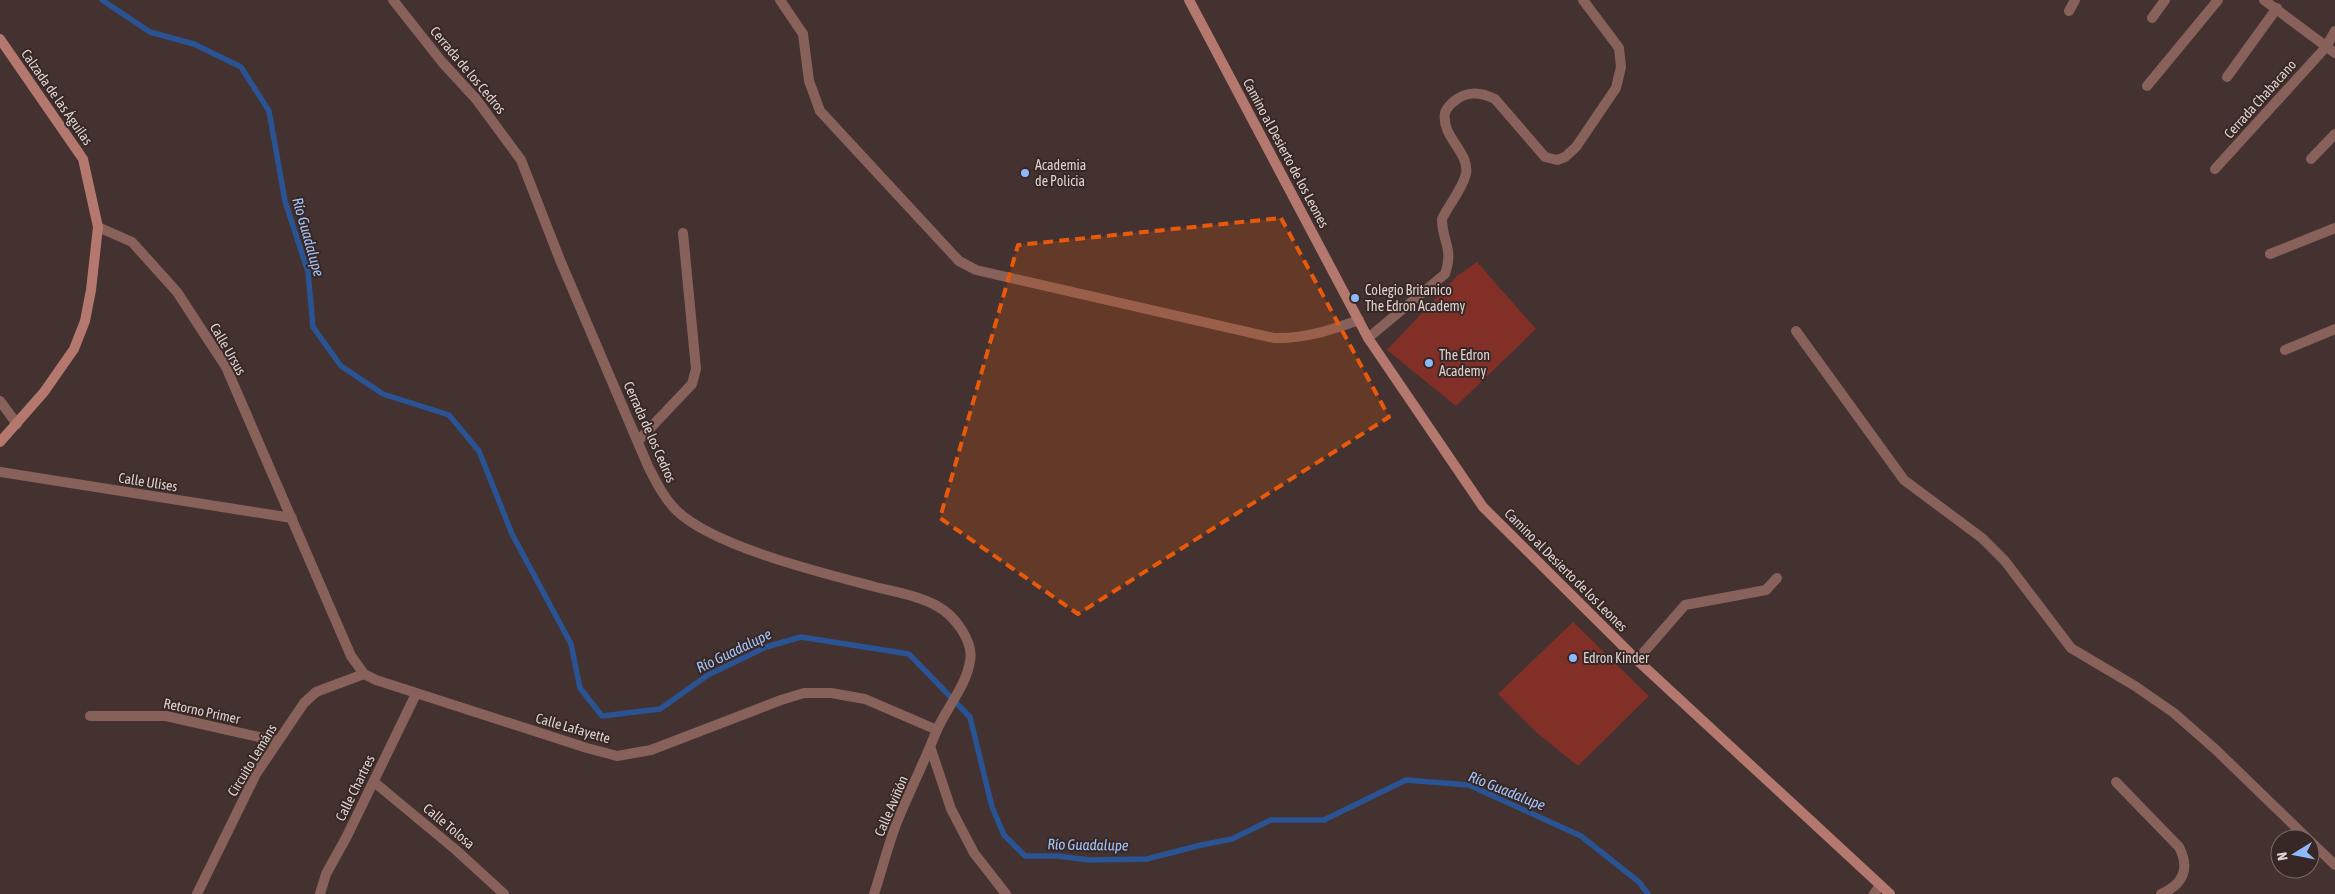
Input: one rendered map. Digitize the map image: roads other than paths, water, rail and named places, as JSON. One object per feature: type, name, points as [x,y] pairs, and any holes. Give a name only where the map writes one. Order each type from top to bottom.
[{"type":"main road","name":"Camino al Desierto de los Leones","points":[[1189,0],[1368,338],[1483,507],[1637,660],[1877,890],[1890,894]]},
{"type":"main road","name":"Calzada de las Águilas","points":[[0,39],[83,159],[98,227],[91,290],[85,322],[74,349],[44,392],[18,424],[0,442]]},
{"type":"street","name":"Cerrada de los Cedros","points":[[393,0],[442,62],[476,100],[521,160],[560,260],[660,491],[677,511],[709,532],[733,543],[809,568],[918,597],[938,606],[950,617],[968,641],[971,659],[968,672],[939,728]]},
{"type":"street","points":[[780,0],[803,34],[809,81],[820,111],[959,261],[976,270],[1274,338],[1292,339],[1320,334],[1359,320]]},
{"type":"street","points":[[1368,338],[1445,274],[1450,252],[1442,219],[1466,174],[1466,164],[1447,132],[1445,113],[1447,108],[1465,94],[1485,94],[1494,99],[1545,157],[1557,160],[1576,148],[1616,88],[1622,67],[1619,48],[1583,0]]},
{"type":"street","points":[[2069,11],[2075,0]]},
{"type":"street","points":[[2152,18],[2165,0]]},
{"type":"street","points":[[2147,86],[2218,0]]},
{"type":"street","points":[[2264,0],[2331,50]]},
{"type":"street","points":[[2227,77],[2277,8]]},
{"type":"street","name":"Cerrada Chabacano","points":[[2215,170],[2331,50],[2335,31]]},
{"type":"street","points":[[2311,159],[2335,134]]},
{"type":"street","name":"Calle Ursus","points":[[98,227],[132,242],[177,292],[226,367],[292,518]]},
{"type":"street","points":[[2270,254],[2335,228]]},
{"type":"street","points":[[638,441],[692,384],[696,368],[683,233]]},
{"type":"street","points":[[2285,350],[2335,329]]},
{"type":"street","points":[[1796,331],[1904,480],[1982,538],[2005,561],[2072,648],[2135,686],[2174,713],[2215,749],[2298,829]]},
{"type":"street","points":[[0,401],[18,424]]},
{"type":"street","name":"Calle Ulises","points":[[0,472],[292,518]]},
{"type":"street","points":[[292,518],[351,656],[364,674]]},
{"type":"street","points":[[1637,660],[1685,605],[1766,590],[1777,578]]},
{"type":"street","name":"Calle Lafayette","points":[[364,674],[416,694],[617,756],[650,750],[780,700],[804,694],[831,693],[865,699],[939,728]]},
{"type":"street","name":"Circuito Lemáns","points":[[197,894],[256,774],[304,703],[316,692],[364,674]]},
{"type":"street","name":"Calle Chartres","points":[[320,894],[326,874],[374,782],[416,694]]},
{"type":"street","name":"Retorno Primer","points":[[90,716],[166,716],[277,741]]},
{"type":"street","name":"Calle Aviñón","points":[[874,894],[896,824],[939,728]]},
{"type":"street","points":[[931,749],[951,808],[974,853],[1006,894]]},
{"type":"street","name":"Calle Tolosa","points":[[374,782],[456,850],[504,894]]},
{"type":"street","points":[[2116,782],[2179,847],[2185,860],[2185,873],[2177,884],[2161,894]]},
{"type":"street","points":[[2320,851],[2335,865]]},
{"type":"waterway","name":"Río Guadalupe","points":[[102,0],[150,32],[194,44],[241,67],[269,111],[285,201],[308,272],[313,327],[341,366],[383,394],[449,415],[479,451],[512,534],[571,644],[580,688],[602,716],[660,709],[708,675],[766,647],[801,637],[909,654],[970,717],[992,807],[1004,835],[1025,856],[1058,856],[1089,860],[1147,859],[1232,839],[1271,820],[1324,820],[1406,780],[1469,785],[1581,836],[1639,882],[1648,894]]},
{"type":"place","name":"Academia de Policia","points":[[1025,173]]},
{"type":"place","name":"Colegio Britanico The Edron Academy","points":[[1355,298]]},
{"type":"place","name":"The Edron Academy","points":[[1429,363]]},
{"type":"place","name":"Edron Kinder","points":[[1573,658]]}]
